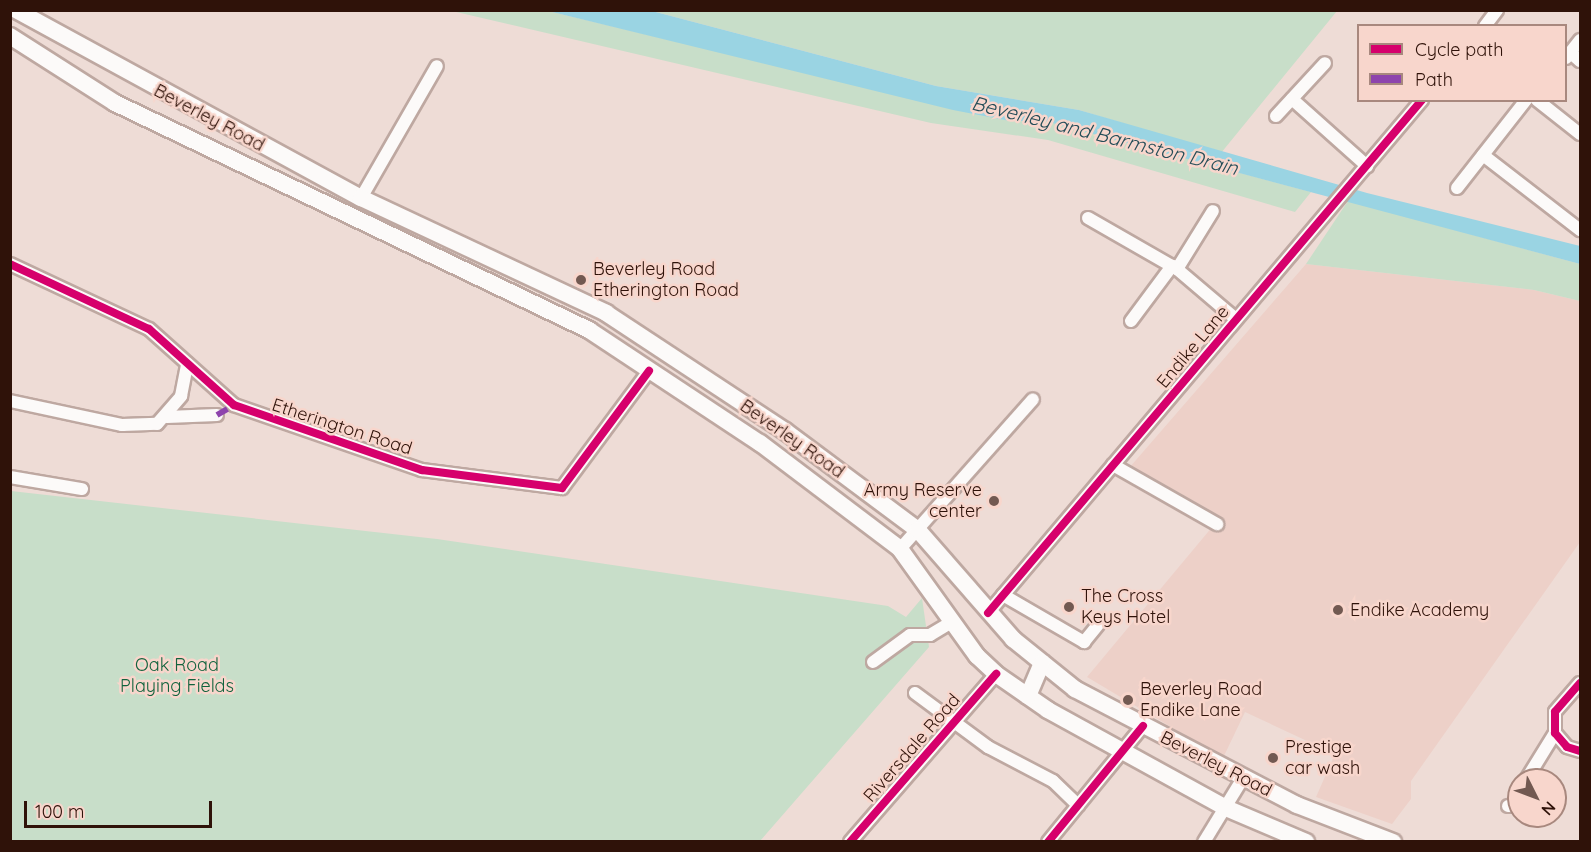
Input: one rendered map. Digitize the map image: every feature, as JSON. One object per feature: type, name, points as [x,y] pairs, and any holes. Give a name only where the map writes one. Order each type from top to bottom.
[{"type":"main road","name":"Beverley Road","points":[[16,10],[193,110],[361,198],[619,321],[831,466],[918,530],[988,613],[1042,663],[1075,689],[1243,777],[1382,840]]},
{"type":"main road","name":"Beverley Road","points":[[10,36],[115,103],[395,242],[606,342],[817,485],[900,549],[952,622],[996,674],[1028,696],[1226,807],[1306,842]]},
{"type":"main road","points":[[179,134],[193,110]]},
{"type":"main road","points":[[606,342],[619,321]]},
{"type":"main road","points":[[695,401],[708,381]]},
{"type":"main road","points":[[817,485],[831,466]]},
{"type":"main road","points":[[1028,696],[1042,663]]},
{"type":"street","points":[[1486,24],[1497,10]]},
{"type":"street","points":[[1572,57],[1581,40]]},
{"type":"street","points":[[1276,116],[1324,63]]},
{"type":"street","points":[[361,198],[438,66]]},
{"type":"street","points":[[1292,99],[1367,165]]},
{"type":"street","name":"Endike Lane","points":[[988,613],[1420,102]]},
{"type":"street","points":[[1457,188],[1524,102]]},
{"type":"street","points":[[1541,102],[1581,134]]},
{"type":"street","points":[[1484,155],[1581,230]]},
{"type":"street","points":[[1131,321],[1174,268],[1214,211]]},
{"type":"street","points":[[1088,218],[1174,268],[1236,320]]},
{"type":"street","points":[[395,242],[406,219]]},
{"type":"street","name":"Etherington Road","points":[[10,264],[148,329],[187,364],[203,382],[234,405],[422,470],[562,488],[649,371]]},
{"type":"street","points":[[11,403],[122,424],[157,424],[167,417],[181,396],[187,364]]},
{"type":"street","points":[[181,396],[203,382]]},
{"type":"street","points":[[900,549],[1033,399]]},
{"type":"street","points":[[167,417],[217,416]]},
{"type":"street","points":[[1113,465],[1217,524]]},
{"type":"street","points":[[10,477],[82,489]]},
{"type":"street","points":[[1003,595],[1084,642],[1098,625]]},
{"type":"street","points":[[873,662],[910,635],[930,635],[952,622]]},
{"type":"street","name":"Riversdale Road","points":[[850,842],[996,674]]},
{"type":"street","points":[[1533,768],[1555,733],[1555,712],[1581,683]]},
{"type":"street","points":[[915,693],[988,747],[1031,766],[1078,805]]},
{"type":"street","points":[[1048,842],[1143,726]]},
{"type":"street","points":[[1555,733],[1568,747],[1581,751]]},
{"type":"street","points":[[1204,842],[1243,777]]},
{"type":"shaded area","name":"Endike Academy","points":[[1306,264],[1534,290],[1580,301],[1580,542],[1411,781],[1411,799],[1392,824],[1316,797],[1335,754],[1245,712],[1223,758],[1087,677],[1213,526],[1123,475]]},
{"type":"green space","points":[[452,11],[548,11],[1010,121],[1047,121],[1311,192],[1295,212],[1048,140],[931,123]]},
{"type":"green space","points":[[652,11],[1337,11],[1221,153],[1079,110],[936,86]]},
{"type":"green space","points":[[1348,201],[1580,264],[1580,301],[1534,290],[1306,264]]},
{"type":"green space","name":"Oak Road Playing Fields","points":[[11,491],[437,539],[888,606],[906,617],[922,598],[929,647],[760,841],[11,842]]},
{"type":"water","name":"Beverley and Barmston Drain","points":[[548,11],[652,11],[936,86],[1079,110],[1367,193],[1580,246],[1580,264],[1045,121],[1010,121],[953,110]]},
{"type":"marked path","points":[[217,415],[234,405]]},
{"type":"cycle path","points":[[988,613],[1420,102]]},
{"type":"cycle path","points":[[10,264],[149,329],[234,405],[422,470],[562,488],[649,371]]},
{"type":"cycle path","points":[[850,842],[996,674]]},
{"type":"cycle path","points":[[1580,683],[1555,712],[1555,733],[1567,747],[1580,751]]},
{"type":"cycle path","points":[[1048,842],[1143,726]]},
{"type":"place","name":"Beverley Road Etherington Road","points":[[581,280]]},
{"type":"place","name":"Army Reserve center","points":[[994,501]]},
{"type":"place","name":"The Cross Keys Hotel","points":[[1069,607]]},
{"type":"place","name":"Endike Academy","points":[[1338,610]]},
{"type":"place","name":"Beverley Road Endike Lane","points":[[1128,700]]},
{"type":"place","name":"Prestige car wash","points":[[1273,758]]}]
